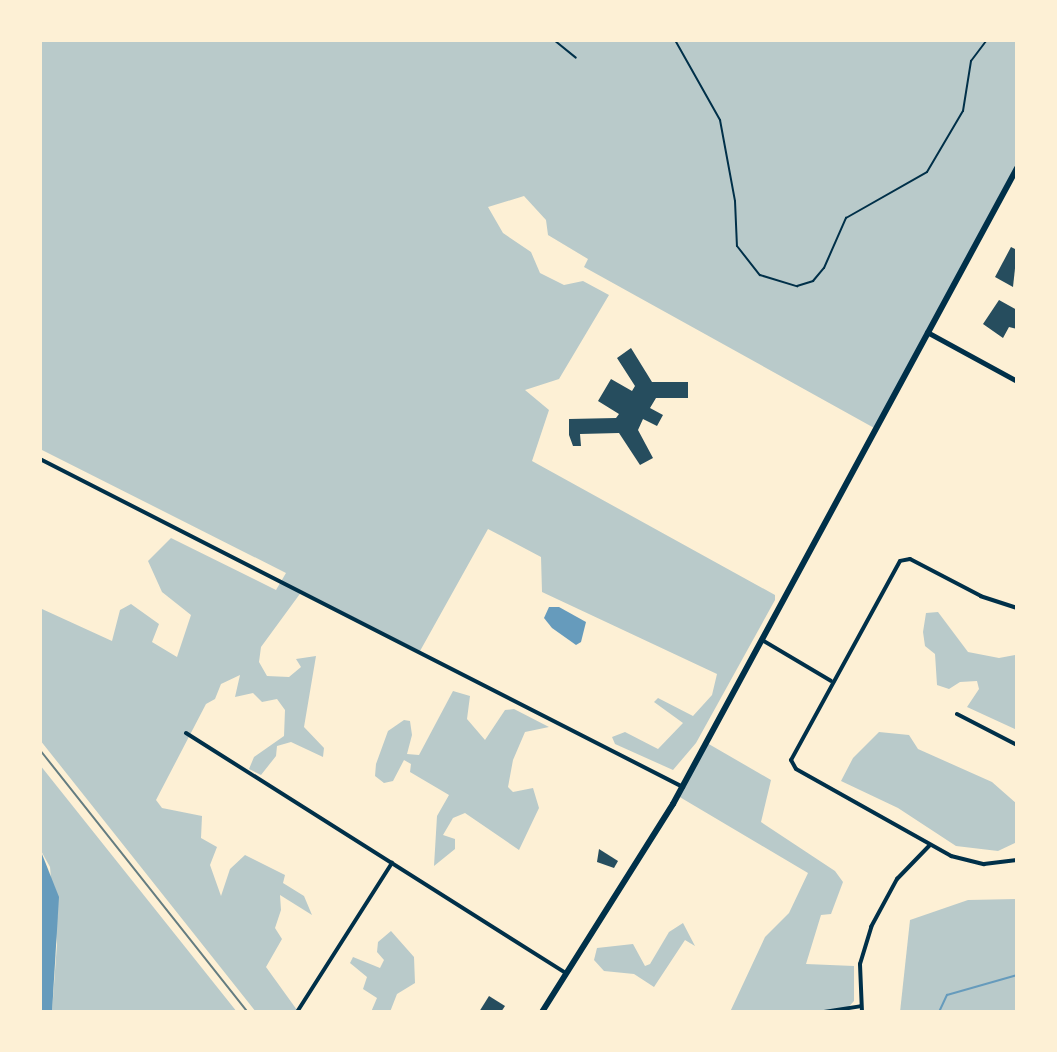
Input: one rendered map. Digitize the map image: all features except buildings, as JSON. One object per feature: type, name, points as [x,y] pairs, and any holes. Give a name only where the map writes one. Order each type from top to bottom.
[{"type":"main road","points":[[542,1012],[683,787],[1017,168]]},
{"type":"street","points":[[927,332],[1017,381]]},
{"type":"street","points":[[40,459],[683,787]]},
{"type":"street","points":[[1017,608],[981,596],[910,559],[895,564],[792,755],[796,769],[966,862],[1017,860]]},
{"type":"street","points":[[762,640],[831,681]]},
{"type":"street","points":[[957,714],[1017,745]]},
{"type":"street","points":[[186,733],[565,973]]},
{"type":"street","points":[[862,1012],[860,964],[871,927],[897,879],[930,845]]},
{"type":"street","points":[[297,1012],[392,863]]},
{"type":"street","points":[[824,1012],[860,1006]]},
{"type":"path","points":[[554,40],[576,58]]},
{"type":"path","points":[[675,40],[720,120],[735,201],[737,246],[747,265],[780,284],[813,281],[846,218],[927,172],[960,116],[974,57],[987,40]]},
{"type":"shaded area","points":[[40,40],[1017,40],[1017,168],[876,429],[584,267],[588,259],[548,235],[546,220],[524,196],[488,207],[503,233],[531,252],[540,273],[564,285],[583,281],[609,295],[559,379],[525,390],[549,410],[532,461],[775,595],[775,600],[696,743],[673,770],[615,744],[612,737],[625,732],[658,749],[683,723],[654,702],[658,698],[693,716],[712,695],[717,674],[542,592],[541,557],[488,529],[420,651],[302,591],[261,647],[259,662],[267,676],[289,677],[301,667],[296,659],[316,656],[304,727],[324,748],[323,757],[291,742],[277,746],[276,756],[261,775],[249,769],[254,757],[284,736],[285,710],[277,699],[262,702],[253,693],[235,697],[240,675],[221,684],[215,699],[206,704],[156,800],[162,808],[202,816],[201,838],[217,847],[210,865],[221,896],[230,869],[245,855],[285,875],[283,883],[304,896],[312,915],[280,895],[281,910],[275,928],[282,939],[266,967],[297,1010],[317,1012],[256,1012],[40,740],[40,594],[42,609],[112,641],[120,610],[131,604],[159,624],[152,642],[177,657],[191,615],[162,592],[148,561],[171,538],[276,590],[286,573],[40,449]]},
{"type":"shaded area","points":[[938,612],[968,652],[999,658],[1015,655],[1017,648],[1017,730],[967,707],[979,689],[977,681],[960,682],[949,689],[937,685],[935,654],[925,646],[923,632],[926,613]]},
{"type":"shaded area","points":[[453,691],[470,696],[467,719],[485,740],[505,710],[514,709],[549,727],[525,732],[513,760],[508,787],[513,792],[533,788],[539,808],[519,850],[465,813],[453,818],[443,835],[455,839],[455,849],[434,866],[437,816],[449,795],[410,772],[411,764],[404,760],[393,781],[384,783],[375,776],[376,764],[388,731],[404,720],[410,721],[412,735],[407,754],[419,755]]},
{"type":"shaded area","points":[[879,732],[909,735],[918,749],[992,782],[1017,804],[1017,842],[998,851],[956,846],[898,808],[841,781],[853,758]]},
{"type":"shaded area","points":[[707,743],[771,780],[761,822],[835,871],[843,882],[831,914],[821,915],[806,964],[854,966],[854,1001],[844,1012],[730,1012],[765,937],[789,913],[808,873],[678,796]]},
{"type":"shaded area","points":[[40,765],[237,1012],[52,1012],[57,944],[50,867],[40,849]]},
{"type":"shaded area","points":[[1017,899],[1017,1012],[900,1012],[910,920],[968,900]]},
{"type":"shaded area","points":[[683,923],[695,946],[685,940],[654,987],[634,974],[604,971],[594,960],[597,948],[633,944],[645,966],[650,964],[669,932]]},
{"type":"shaded area","points":[[391,931],[414,957],[415,983],[397,994],[390,1012],[371,1012],[377,998],[363,989],[367,977],[350,963],[353,957],[380,968],[384,960],[377,952],[378,942]]},
{"type":"water","points":[[549,607],[559,607],[586,622],[581,642],[576,645],[552,628],[544,618]]},
{"type":"water","points":[[40,849],[59,897],[52,1012],[40,1012]]},
{"type":"waterway","points":[[939,1012],[947,995],[1017,975]]},
{"type":"railway","points":[[40,750],[248,1012]]}]
